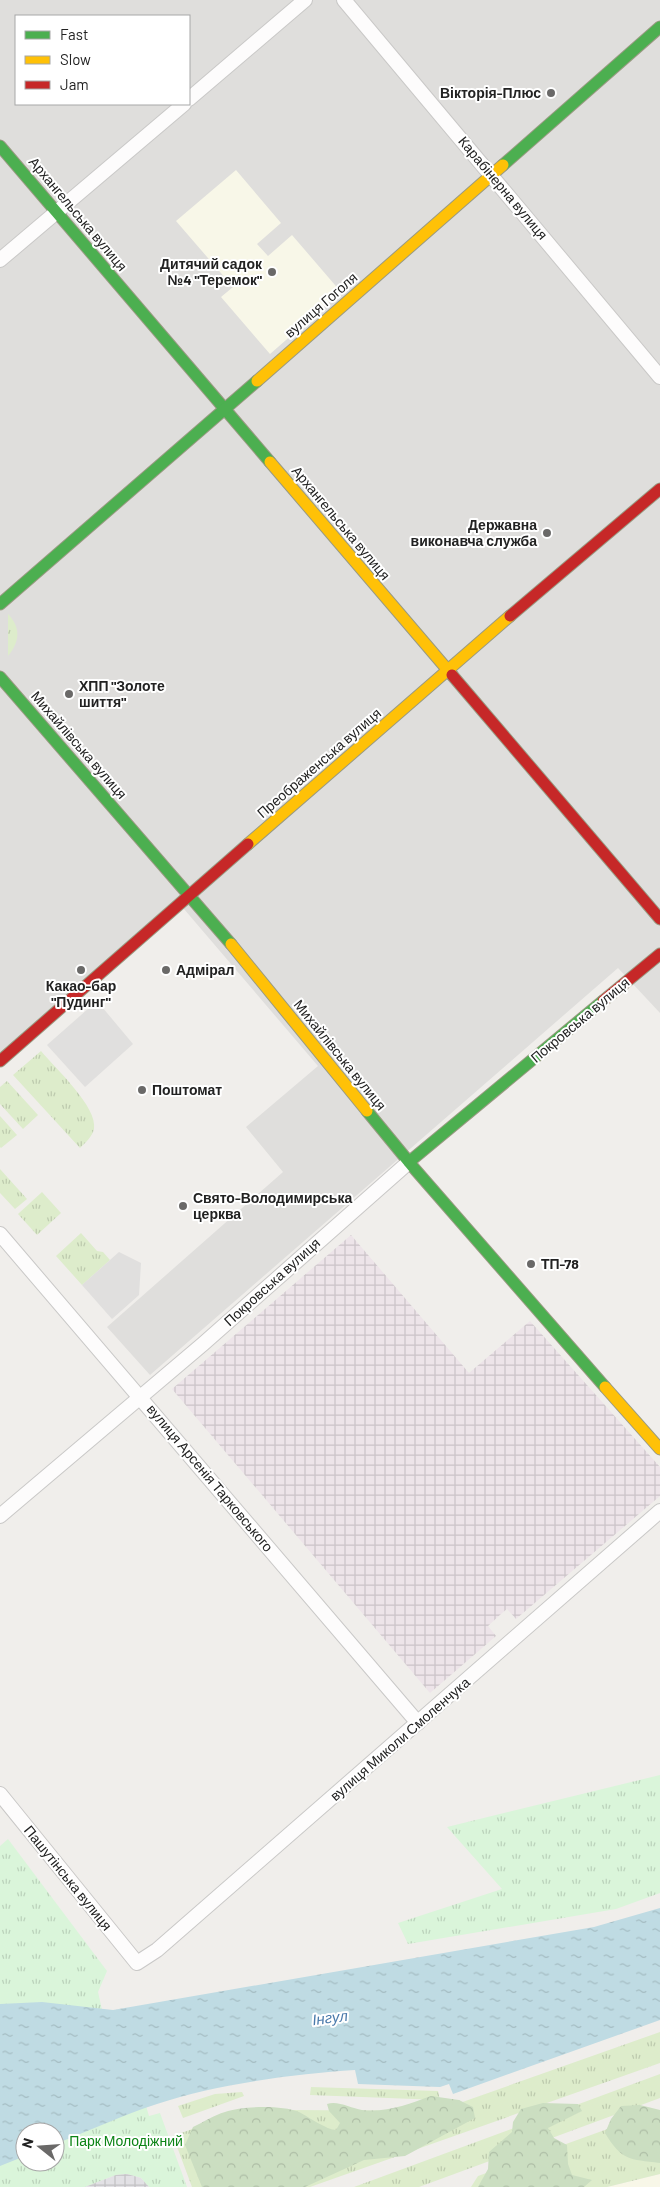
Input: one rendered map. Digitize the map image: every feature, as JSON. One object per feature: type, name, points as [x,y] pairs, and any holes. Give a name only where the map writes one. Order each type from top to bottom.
[{"type":"street","points":[[190,98],[305,0]]},
{"type":"street","name":"Карабінерна вулиця","points":[[344,0],[660,377]]},
{"type":"street","name":"вулиця Гоголя","points":[[0,604],[660,27]]},
{"type":"street","points":[[0,260],[183,105]]},
{"type":"street","name":"Архангельська вулиця","points":[[0,146],[660,919]]},
{"type":"street","name":"Преображенська вулиця","points":[[0,1061],[447,670],[660,489]]},
{"type":"street","name":"Михайлівська вулиця","points":[[0,677],[190,895],[408,1162],[660,1449]]},
{"type":"street","name":"Покровська вулиця","points":[[0,1516],[141,1397],[408,1162],[660,954]]},
{"type":"street","name":"вулиця Арсенія Тарковського","points":[[0,1234],[418,1723]]},
{"type":"street","name":"вулиця Миколи Смоленчука","points":[[137,1963],[157,1950],[660,1511]]},
{"type":"street","name":"Пашутінська вулиця","points":[[0,1794],[137,1963]]},
{"type":"shaded area","points":[[0,0],[660,0],[660,1013],[618,968],[150,1375],[107,1327],[283,1172],[246,1127],[318,1066],[178,902],[0,1052]]},
{"type":"shaded area","name":"Дитячий садок №4 \"Теремок\"","points":[[236,170],[281,223],[257,244],[268,256],[292,235],[341,292],[270,354],[221,297],[233,287],[176,221]]},
{"type":"shaded area","points":[[97,1001],[133,1044],[85,1087],[47,1045]]},
{"type":"shaded area","points":[[351,1235],[469,1373],[530,1321],[660,1467],[660,1496],[516,1619],[507,1609],[501,1614],[488,1626],[496,1636],[430,1693],[172,1389]]},
{"type":"shaded area","points":[[119,1252],[141,1263],[139,1295],[112,1319],[82,1285]]},
{"type":"shaded area","points":[[127,2174],[141,2178],[149,2187],[85,2187],[116,2175]]},
{"type":"shaded area","points":[[660,2174],[660,2187],[607,2187]]},
{"type":"green space","points":[[8,614],[17,629],[17,640],[8,656]]},
{"type":"green space","points":[[41,1051],[83,1099],[89,1110],[94,1129],[88,1140],[80,1148],[13,1075]]},
{"type":"green space","points":[[7,1081],[38,1115],[23,1129],[0,1104],[0,1087]]},
{"type":"green space","points":[[0,1116],[17,1135],[1,1148],[0,1147]]},
{"type":"green space","points":[[0,1169],[27,1199],[15,1209],[0,1193]]},
{"type":"green space","points":[[42,1192],[61,1213],[37,1235],[18,1214]]},
{"type":"green space","points":[[81,1233],[97,1251],[103,1252],[110,1260],[82,1285],[56,1256]]},
{"type":"green space","points":[[660,1775],[660,1893],[616,1909],[408,1944],[398,1923],[502,1889],[447,1827]]},
{"type":"green space","points":[[8,1839],[107,1971],[98,1992],[103,2014],[0,2007],[0,1846]]},
{"type":"green space","points":[[660,2032],[660,2063],[310,2187],[192,2187],[173,2136],[225,2117],[294,2110],[437,2111]]},
{"type":"green space","points":[[660,2074],[660,2098],[419,2187],[354,2187]]},
{"type":"green space","points":[[311,2087],[438,2091],[440,2100],[310,2095]]},
{"type":"green space","points":[[242,2092],[244,2096],[183,2118],[178,2106],[215,2094]]},
{"type":"green space","points":[[431,2096],[459,2100],[473,2107],[475,2118],[405,2156],[364,2160],[305,2187],[202,2187],[185,2145],[193,2127],[217,2115],[242,2108],[262,2107],[291,2110],[336,2130],[340,2123],[329,2111],[327,2104],[335,2103],[371,2111],[397,2107]]},
{"type":"green space","name":"Парк Молодіжний","points":[[144,2099],[149,2116],[160,2113],[187,2187],[149,2187],[141,2178],[127,2174],[116,2175],[85,2187],[0,2187],[0,2157],[15,2150],[15,2172],[65,2172],[65,2130]]},
{"type":"green space","points":[[543,2103],[578,2104],[582,2111],[548,2128],[554,2138],[567,2145],[568,2164],[572,2175],[592,2180],[584,2187],[478,2187],[488,2169],[489,2152],[512,2132],[513,2122],[521,2109]]},
{"type":"green space","points":[[640,2105],[660,2110],[660,2163],[627,2157],[616,2149],[605,2133],[611,2119],[621,2106]]},
{"type":"green space","points":[[660,2110],[660,2174],[607,2187],[471,2187],[478,2176]]},
{"type":"water","name":"Інгул","points":[[660,1908],[660,2020],[453,2094],[449,2084],[440,2087],[358,2084],[355,2070],[281,2077],[204,2091],[144,2108],[65,2140],[65,2122],[15,2122],[15,2160],[0,2166],[0,2004],[42,2002],[113,2010],[594,1927]]},
{"type":"traffic: fast","points":[[503,165],[660,27]]},
{"type":"traffic: fast","points":[[0,146],[270,462]]},
{"type":"traffic: fast","points":[[0,604],[257,381]]},
{"type":"traffic: fast","points":[[0,677],[231,944]]},
{"type":"traffic: fast","points":[[409,1162],[603,1001]]},
{"type":"traffic: fast","points":[[367,1111],[413,1167],[605,1387]]},
{"type":"traffic: slow","points":[[257,381],[503,165]]},
{"type":"traffic: slow","points":[[270,462],[452,675]]},
{"type":"traffic: slow","points":[[248,844],[510,616]]},
{"type":"traffic: slow","points":[[231,944],[367,1111]]},
{"type":"traffic: slow","points":[[605,1387],[660,1449]]},
{"type":"traffic: jam","points":[[510,616],[660,489]]},
{"type":"traffic: jam","points":[[452,675],[660,919]]},
{"type":"traffic: jam","points":[[0,1061],[248,844]]},
{"type":"traffic: jam","points":[[603,1001],[660,954]]},
{"type":"place","name":"Вікторія-Плюс","points":[[551,93]]},
{"type":"place","name":"Дитячий садок №4 \"Теремок\"","points":[[272,272]]},
{"type":"place","name":"Державна виконавча служба","points":[[547,533]]},
{"type":"place","name":"ХПП \"Золоте шиття\"","points":[[69,694]]},
{"type":"place","name":"Какао-бар \"Пудинг\"","points":[[81,970]]},
{"type":"place","name":"Адмірал","points":[[166,970]]},
{"type":"place","name":"Поштомат","points":[[142,1090]]},
{"type":"place","name":"Свято-Володимирська церква","points":[[183,1206]]},
{"type":"place","name":"ТП-78","points":[[531,1264]]}]
